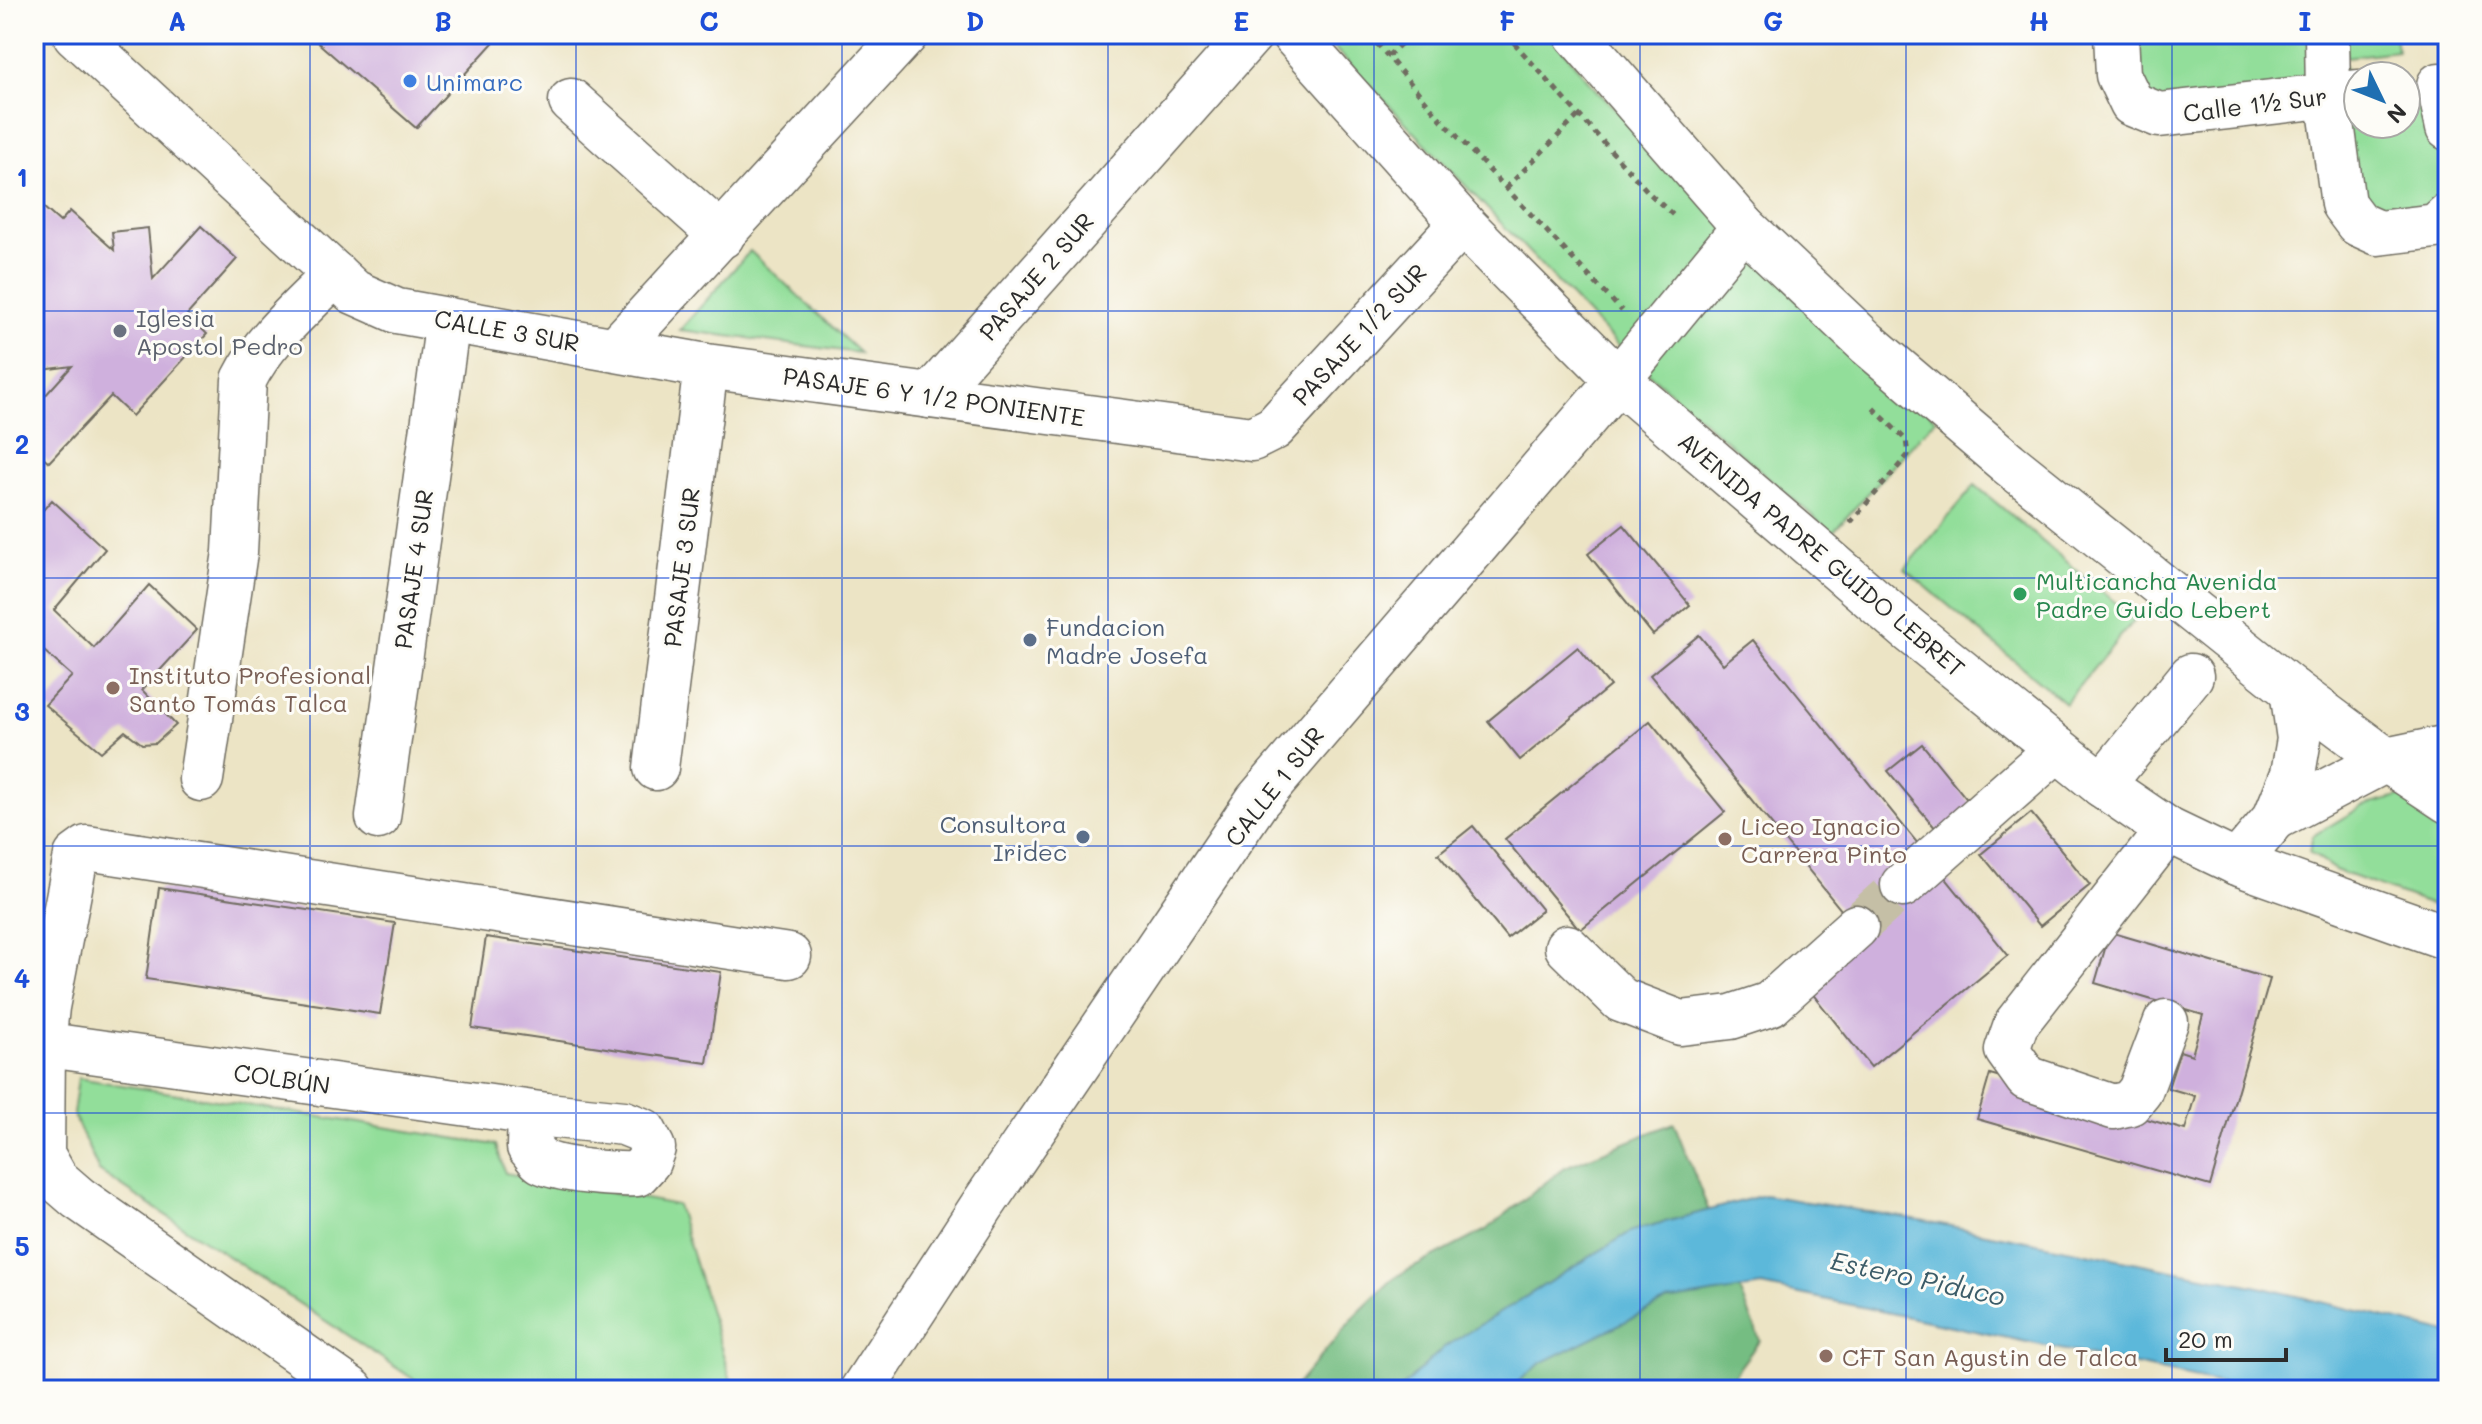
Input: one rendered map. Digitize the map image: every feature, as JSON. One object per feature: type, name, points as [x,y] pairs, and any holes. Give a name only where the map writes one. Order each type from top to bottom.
[{"type":"street","name":"CALLE 3 SUR","points":[[75,34],[354,292],[397,311],[616,349]]},
{"type":"street","name":"PASAJE 2 SUR","points":[[930,396],[1251,34]]},
{"type":"street","name":"AVENIDA PADRE GUIDO LEBRET","points":[[1293,34],[1462,223],[1618,380],[1908,629],[2102,785],[2168,830],[2237,863],[2448,938]]},
{"type":"street","points":[[1576,34],[1744,227],[1868,344],[2008,463],[2292,690],[2386,760],[2448,801]]},
{"type":"street","name":"Calle 1½ Sur","points":[[2116,34],[2118,75],[2132,104],[2159,115],[2342,93]]},
{"type":"street","points":[[2327,34],[2342,89]]},
{"type":"street","points":[[616,349],[722,236],[900,36]]},
{"type":"street","points":[[2431,85],[2448,128]]},
{"type":"street","points":[[571,101],[722,236]]},
{"type":"street","points":[[2343,140],[2343,204],[2358,224],[2378,233],[2436,226],[2448,215]]},
{"type":"street","name":"PASAJE 1/2 SUR","points":[[1252,439],[1274,428],[1462,223]]},
{"type":"street","name":"CALLE 1 SUR","points":[[862,1390],[982,1206],[1257,801],[1618,380],[1744,227]]},
{"type":"street","points":[[201,779],[235,552],[244,380],[252,364],[276,335],[335,274]]},
{"type":"street","name":"PASAJE 4 SUR","points":[[378,817],[448,320]]},
{"type":"street","name":"PASAJE 6 Y 1/2 PONIENTE","points":[[616,349],[706,366],[1252,439]]},
{"type":"street","name":"PASAJE 3 SUR","points":[[656,768],[706,366]]},
{"type":"street","points":[[2102,785],[2191,676]]},
{"type":"street","points":[[2237,863],[2275,818],[2293,774],[2299,739],[2292,690]]},
{"type":"street","points":[[2275,818],[2386,760],[2448,747]]},
{"type":"street","points":[[1903,885],[2057,749]]},
{"type":"street","points":[[2166,1022],[2140,1091],[2130,1103],[2113,1107],[2027,1078],[2007,1050],[2016,1024],[2168,830]]},
{"type":"street","points":[[352,1390],[78,1198],[56,1179],[42,1154],[38,1118],[38,1044],[76,856],[87,848],[789,956]]},
{"type":"street","points":[[1567,947],[1621,1000],[1681,1023],[1731,1017],[1770,1004],[1856,927]]},
{"type":"street","name":"COLBÚN","points":[[38,1044],[530,1113]]},
{"type":"path","points":[[1369,34],[1440,118],[1622,312]]},
{"type":"path","points":[[1388,56],[1411,34]]},
{"type":"path","points":[[1506,34],[1650,194],[1681,222]]},
{"type":"path","points":[[1506,188],[1579,115]]},
{"type":"path","points":[[1847,527],[1908,455],[1906,440],[1861,397]]},
{"type":"green space","points":[[1321,34],[1550,34],[1597,91],[1936,419],[1832,533],[1620,348]]},
{"type":"green space","points":[[2116,34],[2327,34],[2342,62],[2342,140],[2422,140],[2422,87],[2439,85],[2448,128],[2448,215],[2358,224],[2328,94],[2159,115]]},
{"type":"green space","points":[[2343,34],[2395,34],[2397,51],[2346,57]]},
{"type":"green space","points":[[750,251],[860,353],[680,330]]},
{"type":"green space","name":"Multicancha Avenida Padre Guido Lebert","points":[[1975,485],[2135,619],[2065,703],[1905,569]]},
{"type":"green space","points":[[2402,796],[2448,827],[2448,911],[2335,870],[2309,852],[2313,836],[2363,806]]},
{"type":"green space","points":[[78,1078],[496,1145],[505,1173],[677,1205],[734,1390],[430,1390],[99,1171],[73,1114]]},
{"type":"green space","points":[[1674,1123],[1760,1340],[1723,1390],[1292,1390],[1357,1314],[1395,1277],[1486,1230],[1565,1167]]},
{"type":"water","name":"Estero Piduco","points":[[1764,1195],[1920,1220],[2264,1288],[2448,1333],[2448,1390],[2254,1390],[1762,1286],[1667,1301],[1541,1363],[1508,1390],[1399,1390],[1444,1347],[1632,1231]]},
{"type":"building","name":"Unimarc","points":[[308,34],[501,34],[416,128]]},
{"type":"building","name":"Iglesia Apostol Pedro","points":[[34,199],[60,222],[70,211],[114,250],[112,232],[148,228],[153,279],[201,226],[237,259],[187,315],[207,334],[132,416],[111,396],[49,462],[34,449],[34,408],[72,366],[34,371],[34,333],[38,333],[34,329]]},
{"type":"building","points":[[52,500],[105,549],[54,610],[94,648],[149,585],[197,630],[142,690],[176,725],[156,743],[142,744],[125,731],[101,752],[45,705],[72,676],[34,642],[34,520]]},
{"type":"building","points":[[1624,525],[1690,605],[1653,635],[1588,554]]},
{"type":"building","points":[[1699,635],[1723,664],[1753,640],[2008,955],[1871,1067],[1803,982],[1842,911],[1650,675]]},
{"type":"building","points":[[1578,647],[1610,686],[1520,760],[1488,721]]},
{"type":"building","points":[[1650,721],[1725,812],[1580,930],[1505,839]]},
{"type":"building","points":[[1922,744],[1974,808],[1941,835],[1888,771]]},
{"type":"building","points":[[2031,813],[2090,885],[2040,926],[1981,854]]},
{"type":"building","points":[[1473,826],[1542,910],[1507,938],[1438,854]]},
{"type":"building","points":[[159,888],[395,923],[380,1014],[146,979]]},
{"type":"building","points":[[2110,932],[2270,979],[2210,1186],[1977,1119],[1990,1074],[2185,1130],[2195,1096],[2168,1088],[2180,1051],[2192,1055],[2203,1015],[2095,983]]},
{"type":"building","points":[[486,937],[721,972],[707,1063],[472,1028]]},
{"type":"tunnel","points":[[1856,927],[1903,885]]},
{"type":"place","name":"Unimarc","points":[[410,81]]},
{"type":"place","name":"Iglesia Apostol Pedro","points":[[120,331]]},
{"type":"place","name":"Multicancha Avenida Padre Guido Lebert","points":[[2020,594]]},
{"type":"place","name":"Fundacion Madre Josefa","points":[[1030,640]]},
{"type":"place","name":"Instituto Profesional Santo Tomás Talca","points":[[113,688]]},
{"type":"place","name":"Consultora Iridec","points":[[1083,837]]},
{"type":"place","name":"Liceo Ignacio Carrera Pinto","points":[[1725,839]]},
{"type":"place","name":"CFT San Agustin de Talca","points":[[1826,1356]]}]
